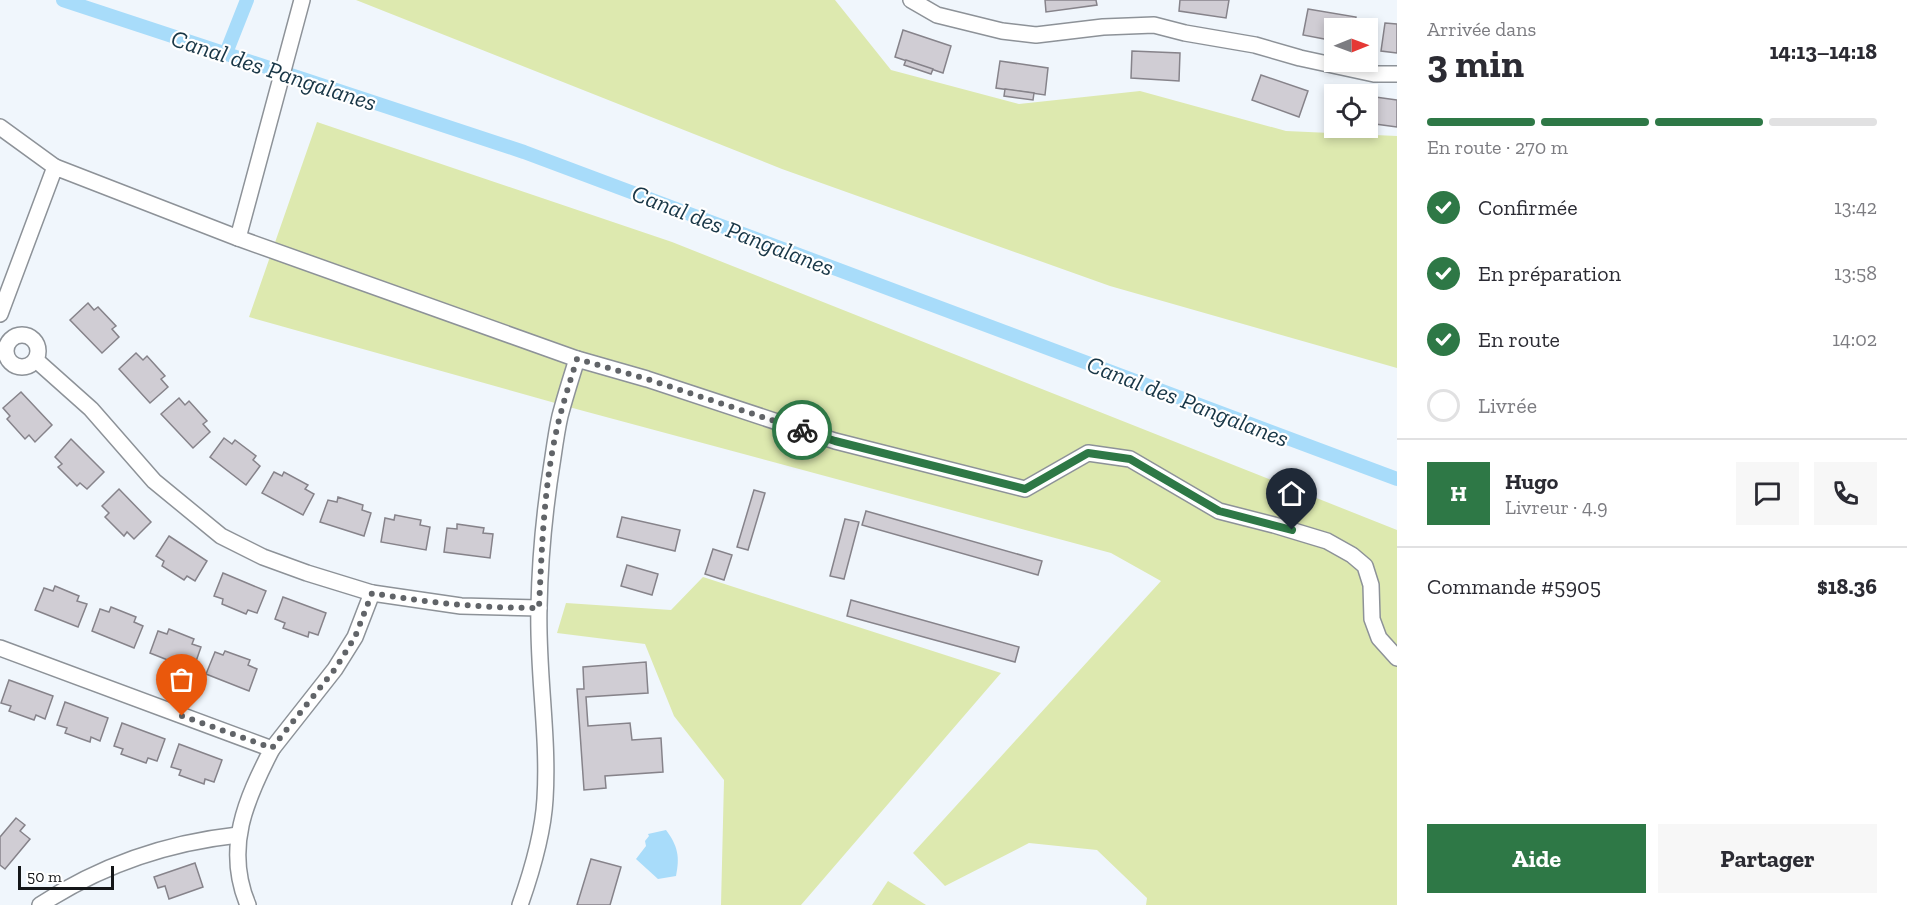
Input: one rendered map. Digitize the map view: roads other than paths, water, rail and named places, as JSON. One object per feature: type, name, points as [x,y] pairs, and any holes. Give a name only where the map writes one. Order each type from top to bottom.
[{"type":"street","points":[[238,237],[302,0]]},
{"type":"street","points":[[911,0],[937,15],[1002,31],[1036,35],[1103,27],[1155,25],[1185,33],[1255,45],[1374,74],[1397,74]]},
{"type":"street","points":[[0,128],[55,167],[238,237],[577,359],[647,379],[835,441],[1025,489],[1088,453],[1130,459],[1219,511],[1326,541],[1352,555],[1365,566],[1371,585],[1372,619],[1379,638],[1397,658]]},
{"type":"street","points":[[0,314],[55,167]]},
{"type":"street","points":[[520,905],[531,875],[545,799],[539,608],[542,540],[559,418],[577,359]]},
{"type":"street","points":[[36,360],[91,409],[154,482],[221,536],[263,557],[372,593],[461,606],[539,608]]},
{"type":"street","points":[[249,905],[244,895],[238,866],[238,835],[247,804],[272,748],[335,669],[355,637],[372,593]]},
{"type":"street","points":[[0,648],[272,748]]},
{"type":"street","points":[[40,905],[117,863],[172,845],[238,835]]},
{"type":"water","points":[[666,830],[673,841],[678,857],[676,876],[658,879],[636,859],[646,846],[645,841],[648,834]]},
{"type":"waterway","name":"Canal des Pangalanes","points":[[63,0],[524,152],[1397,479]]},
{"type":"waterway","points":[[226,53],[247,0]]}]
